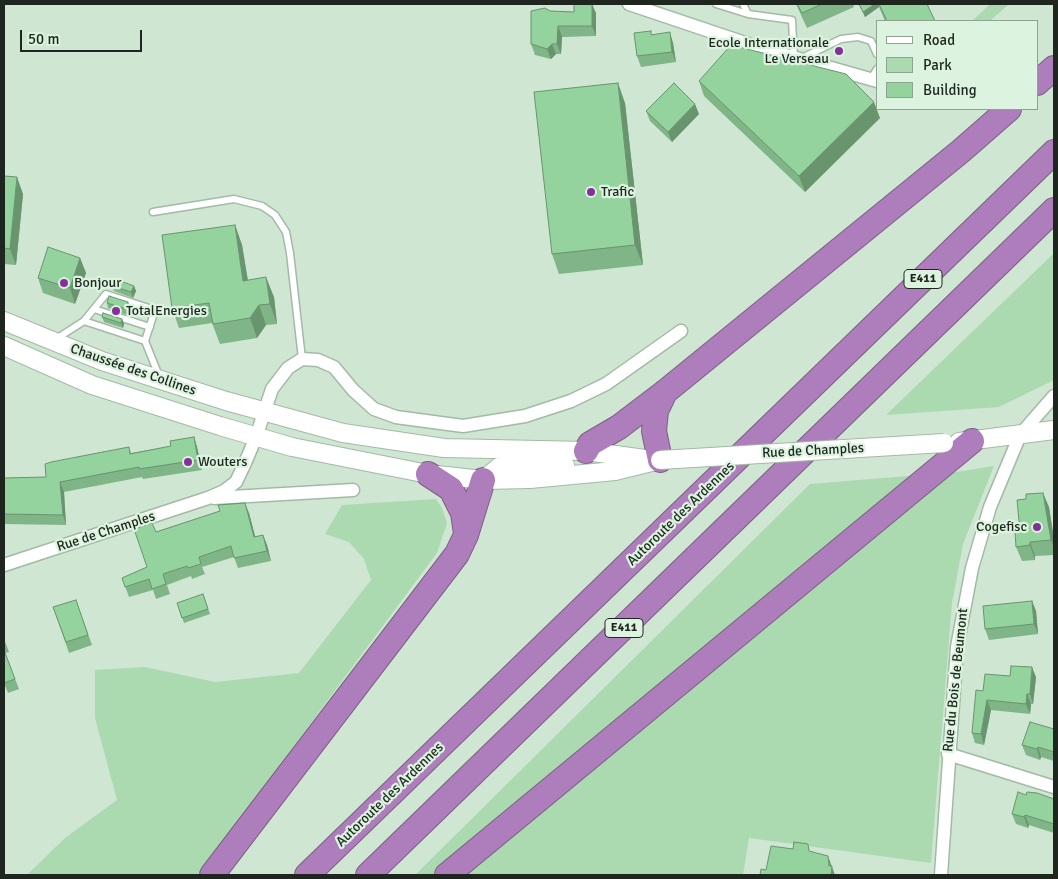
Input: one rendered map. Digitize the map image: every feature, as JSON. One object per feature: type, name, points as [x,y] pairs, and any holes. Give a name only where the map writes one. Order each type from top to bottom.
[{"type":"highway","points":[[1038,82],[1054,68]]},
{"type":"highway","points":[[586,451],[590,444],[619,427],[665,392],[954,157],[1007,110]]},
{"type":"highway","name":"Autoroute des Ardennes","points":[[308,875],[1054,152]]},
{"type":"highway","name":"E411","points":[[368,875],[1054,210]]},
{"type":"highway","points":[[660,460],[654,431],[656,411],[665,392]]},
{"type":"highway","points":[[447,875],[972,441]]},
{"type":"highway","points":[[428,474],[451,489],[463,513],[466,534]]},
{"type":"highway","points":[[212,875],[457,554],[466,534],[483,480]]},
{"type":"main road","name":"Chaussée des Collines","points":[[4,321],[52,342],[160,380],[264,412],[343,433],[397,442],[482,450],[586,451],[628,458]]},
{"type":"main road","name":"Chaussée des Collines","points":[[4,346],[92,385],[256,437],[336,457],[428,474]]},
{"type":"main road","name":"Rue de Champles","points":[[428,474],[483,480],[530,479],[615,471],[660,460],[972,441],[1054,430]]},
{"type":"main road","points":[[483,480],[499,467],[507,465],[544,466],[597,463],[628,458],[660,460]]},
{"type":"street","points":[[630,4],[792,58],[874,77]]},
{"type":"street","points":[[264,412],[272,389],[279,377],[302,359],[318,360],[334,366],[353,390],[374,409],[396,417],[463,426],[525,416],[571,401],[606,384],[680,332]]},
{"type":"street","name":"Rue du Bois de Beumont","points":[[940,875],[957,647],[972,568],[990,508],[1020,435],[1054,396]]},
{"type":"street","name":"Rue de Champles","points":[[4,566],[224,491],[236,482],[256,437],[264,412]]},
{"type":"street","name":"Rue de Champles","points":[[208,498],[353,490]]},
{"type":"street","points":[[948,754],[1054,787]]},
{"type":"lane","points":[[716,4],[748,14],[792,20],[792,58],[806,57],[840,39],[858,37],[871,42],[876,52]]},
{"type":"lane","points":[[743,4],[748,14]]},
{"type":"lane","points":[[153,212],[234,200],[262,206],[275,216],[286,232],[290,253],[302,359]]},
{"type":"lane","points":[[52,342],[84,321],[106,294],[155,310],[145,341],[160,380]]},
{"type":"lane","points":[[94,309],[150,327]]},
{"type":"lane","points":[[84,321],[145,341]]},
{"type":"green space","points":[[990,4],[1009,4],[991,20],[973,20]]},
{"type":"green space","points":[[1054,253],[1054,380],[999,407],[886,415]]},
{"type":"green space","points":[[994,466],[963,544],[952,603],[931,863],[749,838],[743,875],[415,875],[810,484],[956,472]]},
{"type":"green space","points":[[436,499],[442,508],[447,523],[437,553],[198,875],[27,875],[65,838],[117,800],[95,718],[95,670],[145,667],[215,682],[299,673],[371,580],[364,559],[349,542],[325,534],[342,505]]},
{"type":"building","points":[[574,4],[592,4],[592,26],[558,26],[557,44],[552,44],[547,49],[531,44],[531,11],[545,8],[550,11],[574,12]]},
{"type":"building","points":[[797,4],[822,4],[802,13]]},
{"type":"building","points":[[859,4],[875,4],[863,12]]},
{"type":"building","points":[[879,4],[927,4],[935,20],[887,20]]},
{"type":"building","points":[[651,31],[651,35],[670,32],[672,52],[637,56],[634,33]]},
{"type":"building","points":[[731,45],[846,74],[874,102],[799,176],[699,81]]},
{"type":"building","points":[[618,83],[635,245],[552,254],[534,92]]},
{"type":"building","points":[[674,83],[695,104],[668,132],[646,111]]},
{"type":"building","points":[[4,176],[17,177],[10,249],[4,248]]},
{"type":"building","points":[[235,225],[243,281],[266,277],[270,304],[259,305],[250,318],[213,324],[209,303],[172,308],[162,235]]},
{"type":"building","points":[[48,247],[80,258],[70,288],[38,278]]},
{"type":"building","points":[[115,279],[134,286],[131,292],[112,286]]},
{"type":"building","points":[[109,296],[128,302],[126,309],[107,303]]},
{"type":"building","points":[[103,313],[122,319],[121,323],[102,317]]},
{"type":"building","points":[[194,437],[198,460],[139,469],[139,467],[60,482],[63,515],[4,514],[4,478],[46,477],[45,464],[51,462],[129,447],[130,454],[171,446],[170,441]]},
{"type":"building","points":[[1043,493],[1051,540],[1030,542],[1030,545],[1016,547],[1015,532],[1020,531],[1017,500],[1026,499],[1026,494]]},
{"type":"building","points":[[245,503],[254,537],[263,535],[267,551],[234,558],[231,546],[199,557],[201,564],[188,568],[187,566],[163,574],[166,584],[152,589],[149,579],[125,587],[122,578],[147,567],[134,529],[152,523],[156,532],[220,511],[218,505]]},
{"type":"building","points":[[203,594],[208,609],[182,618],[177,603]]},
{"type":"building","points":[[76,600],[88,635],[66,642],[53,607]]},
{"type":"building","points":[[1032,601],[1034,624],[985,629],[983,606]]},
{"type":"building","points":[[4,650],[15,679],[4,683]]},
{"type":"building","points":[[1011,666],[1032,667],[1030,694],[1027,694],[1026,704],[987,700],[981,734],[972,733],[976,690],[983,691],[985,674],[1010,676]]},
{"type":"building","points":[[1030,722],[1054,729],[1054,752],[1022,745]]},
{"type":"building","points":[[1018,792],[1026,795],[1027,792],[1037,793],[1054,799],[1054,824],[1025,815],[1024,817],[1012,814]]},
{"type":"building","points":[[794,842],[808,844],[809,851],[828,856],[829,866],[832,866],[831,875],[760,875],[761,869],[766,870],[771,846],[793,849]]},
{"type":"place","name":"Ecole Internationale Le Verseau","points":[[839,51]]},
{"type":"place","name":"Trafic","points":[[591,192]]},
{"type":"place","name":"Bonjour","points":[[64,283]]},
{"type":"place","name":"TotalEnergies","points":[[116,311]]},
{"type":"place","name":"Wouters","points":[[188,462]]},
{"type":"place","name":"Cogefisc","points":[[1037,527]]}]
